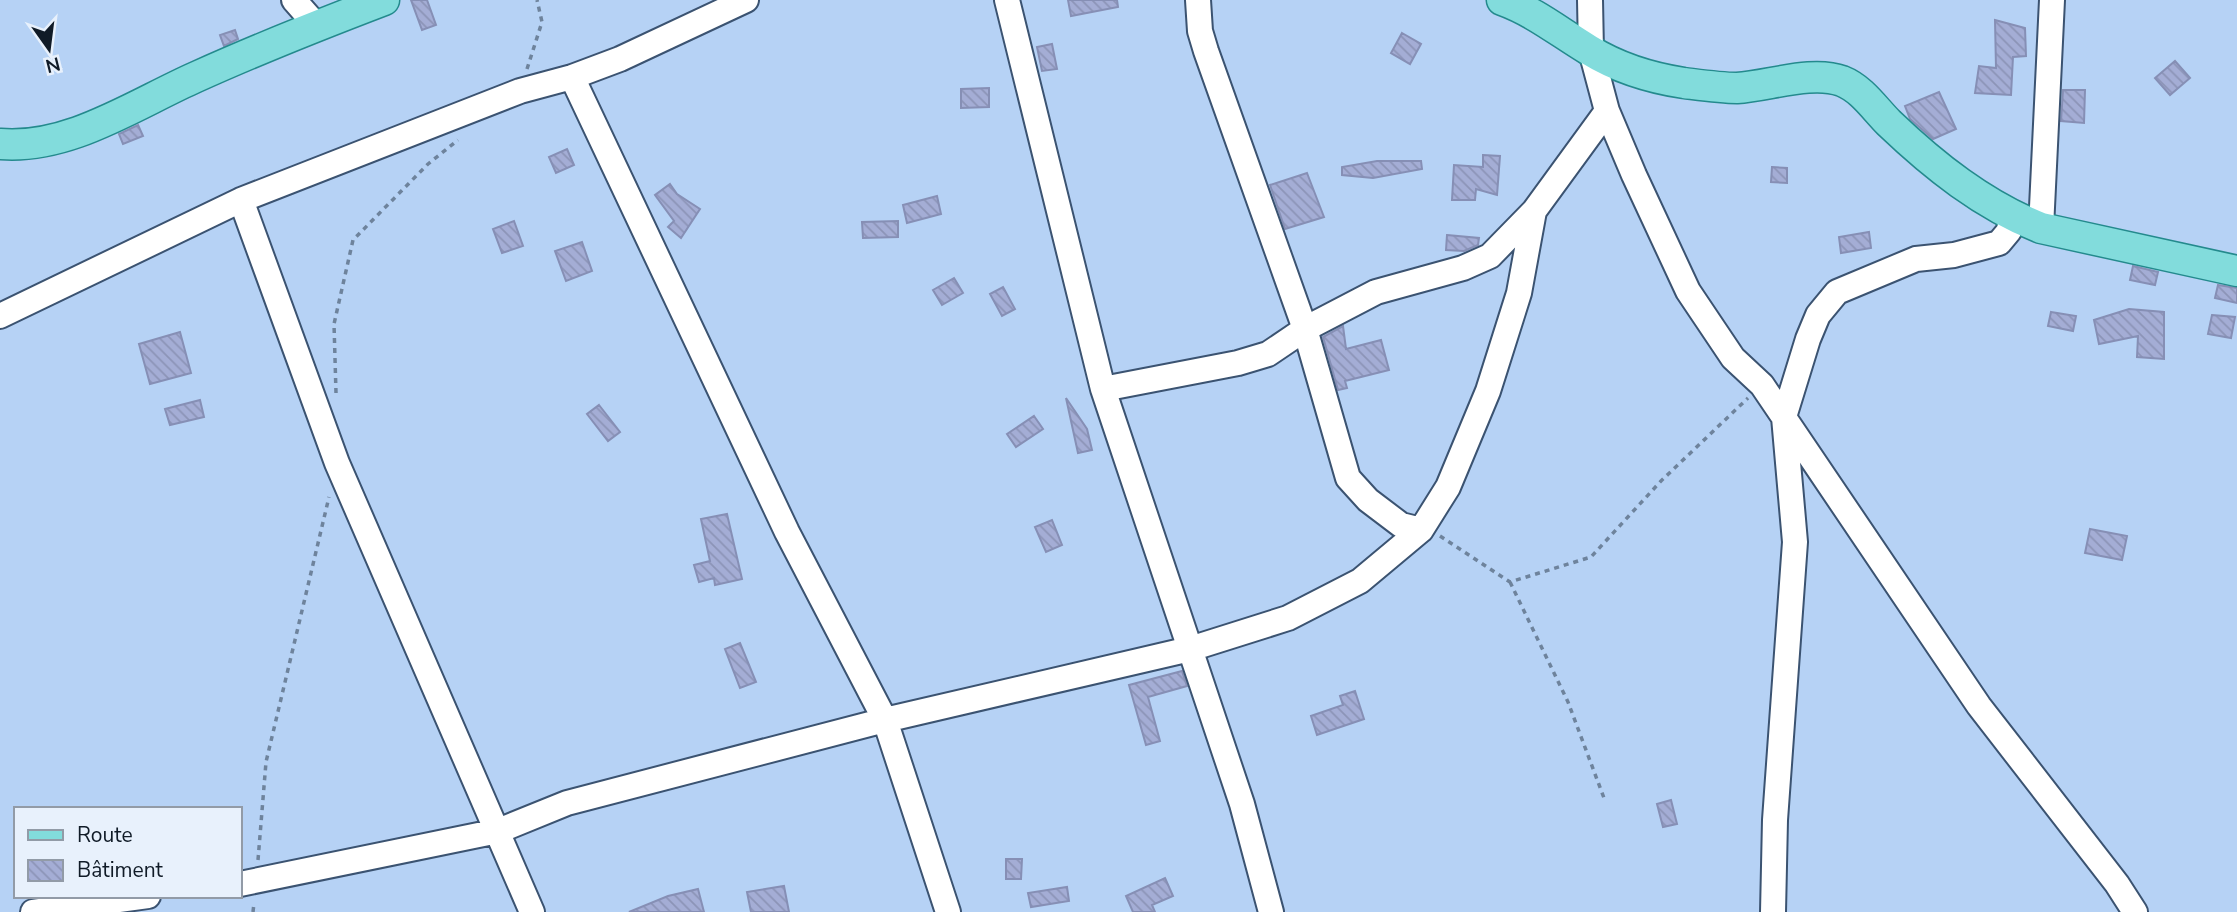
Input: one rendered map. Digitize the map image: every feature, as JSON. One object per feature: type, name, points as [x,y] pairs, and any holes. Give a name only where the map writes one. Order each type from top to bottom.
[{"type":"main road","points":[[0,144],[27,145],[91,126],[316,25],[384,0]]},
{"type":"main road","points":[[1502,0],[1529,10],[1591,51],[1632,71],[1683,83],[1734,88],[1816,76],[1842,81],[1867,98],[1888,122],[1956,182],[2011,216],[2041,228],[2237,271]]},
{"type":"street","points":[[294,0],[316,25]]},
{"type":"street","points":[[0,316],[241,200],[520,91],[572,77],[667,39],[746,0]]},
{"type":"street","points":[[1007,0],[1102,389],[1242,804],[1271,912]]},
{"type":"street","points":[[1198,0],[1206,51],[1305,330],[1348,478],[1368,500],[1401,524],[1421,530]]},
{"type":"street","points":[[1590,0],[1591,51],[1607,111],[1688,291],[1733,358],[1762,385],[1979,706],[2117,884],[2134,912]]},
{"type":"street","points":[[2041,228],[2052,0]]},
{"type":"street","points":[[572,77],[786,532],[886,720],[948,912]]},
{"type":"street","points":[[1102,389],[1238,363],[1268,354],[1305,330],[1376,292],[1463,268],[1490,257],[1534,211],[1607,111]]},
{"type":"street","points":[[241,200],[337,463],[532,912]]},
{"type":"street","points":[[248,883],[498,831],[567,803],[886,720],[1190,649],[1288,618],[1360,581],[1421,530],[1448,487],[1488,391],[1519,293],[1534,211]]},
{"type":"street","points":[[1773,912],[1775,820],[1794,542],[1784,417],[1818,315],[1837,292],[1916,259],[1954,256],[1999,243],[2010,231],[2011,216]]},
{"type":"street","points":[[33,912],[134,898]]},
{"type":"path","points":[[520,91],[542,22],[537,0]]},
{"type":"path","points":[[335,394],[334,324],[354,240],[428,164],[459,140]]},
{"type":"path","points":[[1510,582],[1591,557],[1661,481],[1762,385]]},
{"type":"path","points":[[253,912],[248,883],[266,762],[337,463]]},
{"type":"path","points":[[1421,530],[1436,534],[1510,582],[1568,702],[1604,798]]},
{"type":"building","points":[[411,0],[427,0],[436,25],[422,30]]},
{"type":"building","points":[[1068,0],[1117,0],[1118,7],[1071,16]]},
{"type":"building","points":[[1995,20],[2025,28],[2026,56],[2013,57],[2011,95],[1975,93],[1979,66],[1996,68]]},
{"type":"building","points":[[235,30],[238,39],[224,46],[220,35]]},
{"type":"building","points":[[1402,33],[1421,44],[1410,64],[1391,53]]},
{"type":"building","points":[[1052,44],[1057,69],[1042,71],[1037,47]]},
{"type":"building","points":[[2175,61],[2190,78],[2170,95],[2155,78]]},
{"type":"building","points":[[989,88],[989,107],[961,108],[961,89]]},
{"type":"building","points":[[2063,90],[2085,90],[2084,123],[2061,121]]},
{"type":"building","points":[[1939,92],[1956,129],[1933,139],[1910,119],[1905,106]]},
{"type":"building","points":[[138,125],[143,136],[123,144],[119,134]]},
{"type":"building","points":[[567,149],[574,165],[556,173],[549,157]]},
{"type":"building","points":[[1483,155],[1500,156],[1497,195],[1476,189],[1475,200],[1452,200],[1454,165],[1483,167]]},
{"type":"building","points":[[1377,161],[1421,161],[1422,169],[1373,178],[1342,175],[1342,167]]},
{"type":"building","points":[[1772,167],[1787,168],[1787,183],[1771,182]]},
{"type":"building","points":[[1307,173],[1324,217],[1285,229],[1270,185]]},
{"type":"building","points":[[670,184],[677,194],[700,209],[681,238],[668,227],[674,221],[655,195]]},
{"type":"building","points":[[937,196],[941,214],[907,223],[903,205]]},
{"type":"building","points":[[514,221],[523,246],[502,253],[493,229]]},
{"type":"building","points":[[898,221],[898,237],[863,238],[862,222]]},
{"type":"building","points":[[1869,232],[1871,248],[1841,253],[1839,237]]},
{"type":"building","points":[[1447,235],[1479,238],[1478,245],[1464,251],[1446,250]]},
{"type":"building","points":[[582,242],[592,271],[566,281],[555,251]]},
{"type":"building","points":[[2133,266],[2158,272],[2155,285],[2130,280]]},
{"type":"building","points":[[954,278],[963,293],[942,305],[933,290]]},
{"type":"building","points":[[2218,285],[2237,288],[2237,303],[2215,298]]},
{"type":"building","points":[[1003,287],[1015,309],[1002,316],[990,294]]},
{"type":"building","points":[[2129,309],[2164,312],[2164,359],[2137,357],[2138,336],[2099,344],[2094,320]]},
{"type":"building","points":[[2051,312],[2076,316],[2073,331],[2048,326]]},
{"type":"building","points":[[2212,315],[2235,317],[2231,338],[2208,334]]},
{"type":"building","points":[[1343,326],[1346,349],[1381,340],[1389,370],[1345,381],[1347,388],[1338,390],[1323,337]]},
{"type":"building","points":[[180,332],[191,373],[150,384],[139,344]]},
{"type":"building","points":[[1066,398],[1087,429],[1092,450],[1078,453]]},
{"type":"building","points":[[200,400],[204,417],[170,425],[165,409]]},
{"type":"building","points":[[599,405],[620,432],[608,441],[587,414]]},
{"type":"building","points":[[1034,416],[1043,429],[1016,447],[1007,434]]},
{"type":"building","points":[[727,514],[742,579],[715,585],[714,578],[699,582],[694,565],[710,561],[701,519]]},
{"type":"building","points":[[1052,520],[1062,545],[1046,552],[1035,527]]},
{"type":"building","points":[[2090,529],[2127,536],[2122,560],[2085,553]]},
{"type":"building","points":[[740,643],[756,682],[740,688],[725,649]]},
{"type":"building","points":[[1182,671],[1187,686],[1148,697],[1160,741],[1146,745],[1129,685]]},
{"type":"building","points":[[1355,691],[1364,719],[1317,735],[1311,716],[1343,705],[1340,696]]},
{"type":"building","points":[[1671,800],[1677,824],[1663,827],[1657,804]]},
{"type":"building","points":[[1006,859],[1022,859],[1021,879],[1006,879]]},
{"type":"building","points":[[1165,878],[1173,896],[1152,905],[1155,912],[1133,912],[1126,896]]},
{"type":"building","points":[[784,886],[789,912],[751,912],[747,892]]},
{"type":"building","points":[[1067,887],[1069,901],[1031,907],[1028,893]]},
{"type":"building","points":[[698,889],[704,912],[629,912],[668,896]]}]
